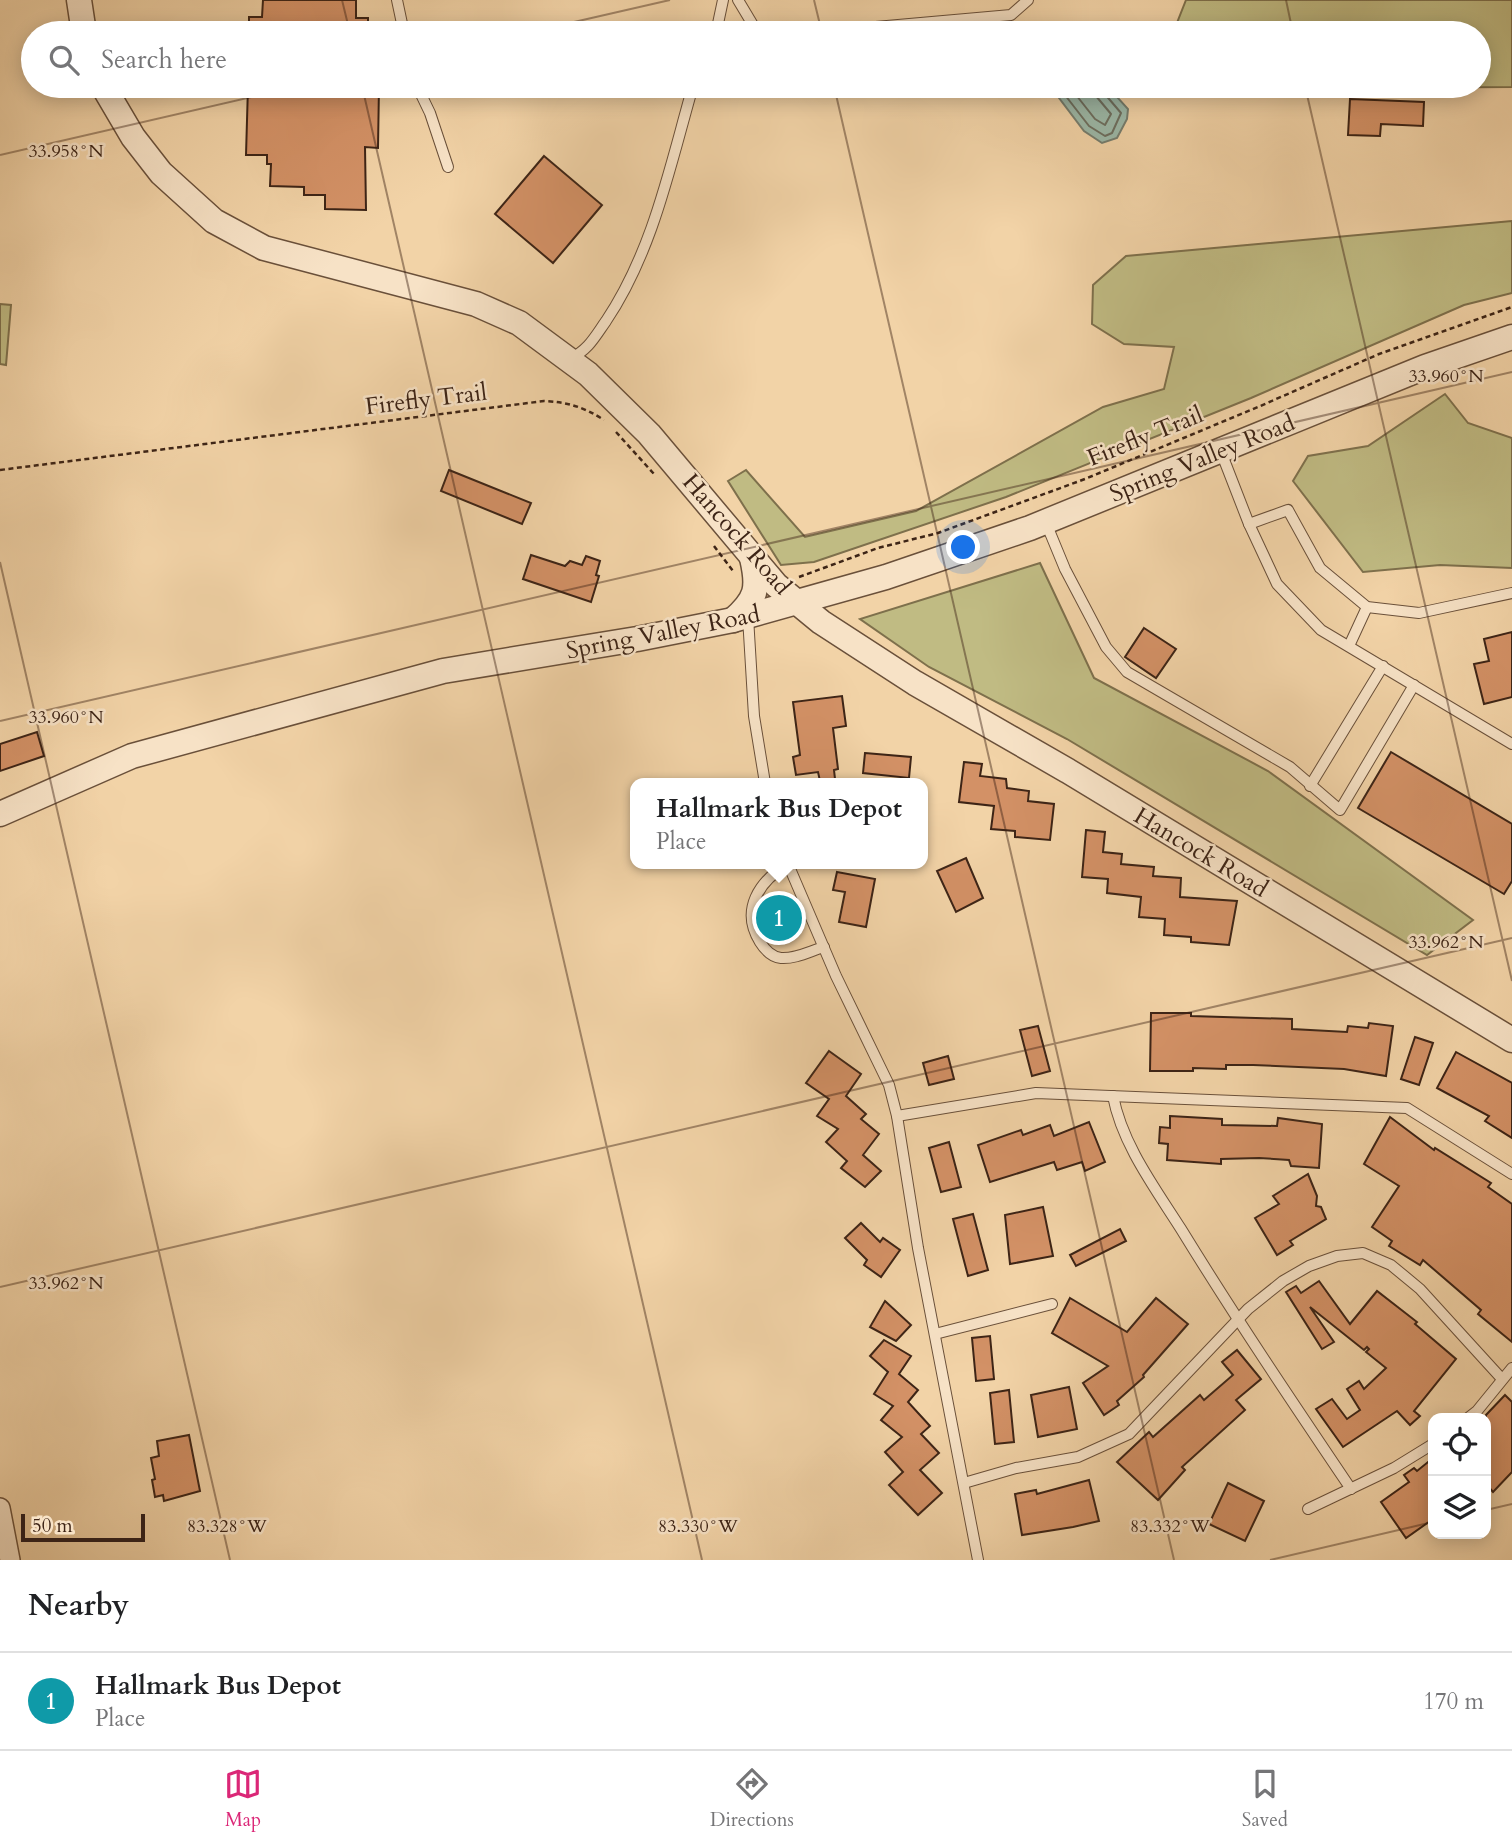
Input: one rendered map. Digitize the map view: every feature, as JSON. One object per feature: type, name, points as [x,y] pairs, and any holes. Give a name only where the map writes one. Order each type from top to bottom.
[{"type":"street","points":[[79,0],[82,21]]},
{"type":"street","name":"Hancock Road","points":[[110,98],[132,137],[161,173],[214,221],[264,248],[476,304],[519,323],[588,374],[649,433],[776,585],[859,648],[1068,771],[1512,1040]]},
{"type":"street","name":"Spring Valley Road","points":[[0,814],[132,756],[443,670],[637,639],[741,619],[953,556],[1425,367],[1512,337]]},
{"type":"street","points":[[741,619],[756,589],[752,558]]},
{"type":"street","points":[[0,1508],[10,1560]]},
{"type":"lane","points":[[397,0],[401,21]]},
{"type":"lane","points":[[719,21],[723,0]]},
{"type":"lane","points":[[738,0],[751,21]]},
{"type":"lane","points":[[943,21],[1011,15],[1028,0]]},
{"type":"lane","points":[[422,98],[448,167]]},
{"type":"lane","points":[[570,359],[586,351],[625,293],[654,223],[690,98]]},
{"type":"lane","points":[[1220,450],[1249,524],[1277,584],[1321,631],[1512,744]]},
{"type":"lane","points":[[1249,524],[1288,510],[1320,568],[1367,607],[1419,613],[1512,593]]},
{"type":"lane","points":[[1045,521],[1065,569],[1106,647],[1127,672],[1290,767],[1340,810],[1415,685]]},
{"type":"lane","points":[[1349,646],[1367,607]]},
{"type":"lane","points":[[741,619],[764,778]]},
{"type":"lane","points":[[1310,786],[1383,666]]},
{"type":"lane","points":[[781,869],[764,882],[751,909],[752,923],[758,937],[767,952],[778,958],[795,957],[824,947]]},
{"type":"lane","points":[[790,869],[889,1085],[897,1116],[918,1248],[978,1560]]},
{"type":"lane","points":[[897,1116],[1036,1093],[1407,1108],[1512,1174]]},
{"type":"lane","points":[[1113,1096],[1122,1129],[1144,1170],[1237,1320],[1350,1489]]},
{"type":"lane","points":[[964,1483],[1016,1468],[1078,1457],[1129,1434],[1237,1320],[1283,1282],[1309,1266],[1337,1256],[1363,1253],[1391,1265],[1420,1290],[1502,1379]]},
{"type":"lane","points":[[935,1335],[1052,1304]]},
{"type":"lane","points":[[1474,1413],[1512,1368]]},
{"type":"lane","points":[[1308,1509],[1394,1468],[1428,1447]]},
{"type":"path","name":"Firefly Trail","points":[[795,578],[878,548],[938,533],[1085,479],[1258,408],[1379,354],[1512,307]]},
{"type":"path","name":"Firefly Trail","points":[[0,470],[544,401],[575,405],[603,419],[656,477]]},
{"type":"path","points":[[713,545],[750,591],[756,589]]},
{"type":"path","points":[[762,926],[801,911]]},
{"type":"shaded area","points":[[1186,0],[1512,0],[1512,87],[1491,87],[1491,21],[1178,21]]},
{"type":"shaded area","points":[[1512,221],[1512,293],[1464,305],[1251,398],[1006,497],[814,562],[781,565],[728,481],[746,470],[805,537],[916,511],[1103,407],[1164,389],[1174,347],[1124,344],[1092,324],[1093,285],[1126,256]]},
{"type":"shaded area","points":[[0,304],[11,305],[6,365],[0,364]]},
{"type":"shaded area","points":[[1445,394],[1468,423],[1512,438],[1512,568],[1440,565],[1363,572],[1293,481],[1308,456],[1368,446]]},
{"type":"shaded area","points":[[1040,563],[1094,678],[1268,771],[1473,920],[1427,955],[1067,739],[929,667],[860,619]]},
{"type":"water","points":[[1059,98],[1118,98],[1128,109],[1127,119],[1117,138],[1102,143],[1084,131]]},
{"type":"building","points":[[263,0],[356,0],[356,18],[368,18],[368,21],[249,21],[249,17],[262,17]]},
{"type":"building","points":[[248,98],[379,98],[378,148],[365,147],[366,210],[325,209],[325,195],[304,195],[304,187],[270,186],[271,164],[267,164],[267,155],[246,155]]},
{"type":"building","points":[[1350,99],[1424,102],[1423,126],[1381,124],[1380,136],[1348,135]]},
{"type":"building","points":[[544,156],[602,205],[553,263],[495,214]]},
{"type":"building","points":[[449,470],[531,503],[522,524],[441,491]]},
{"type":"building","points":[[531,555],[565,566],[570,561],[582,565],[586,556],[600,561],[596,575],[599,576],[591,602],[523,579]]},
{"type":"building","points":[[1144,628],[1176,649],[1156,678],[1125,657]]},
{"type":"building","points":[[1512,632],[1512,697],[1484,704],[1474,664],[1489,661],[1484,639]]},
{"type":"building","points":[[842,696],[846,726],[833,728],[838,769],[834,770],[835,778],[819,778],[818,772],[796,775],[793,757],[800,755],[793,702]]},
{"type":"building","points":[[37,732],[44,756],[0,771],[0,744]]},
{"type":"building","points":[[1391,752],[1512,824],[1512,881],[1504,894],[1358,808]]},
{"type":"building","points":[[865,753],[911,757],[909,778],[863,773]]},
{"type":"building","points":[[964,762],[982,764],[980,776],[1006,779],[1007,788],[1029,791],[1028,801],[1054,804],[1050,840],[1015,837],[1015,831],[991,829],[994,806],[959,802]]},
{"type":"building","points":[[1086,830],[1105,832],[1103,852],[1122,854],[1121,864],[1154,867],[1153,876],[1181,878],[1180,897],[1237,901],[1229,945],[1191,942],[1191,937],[1164,935],[1165,919],[1139,917],[1141,897],[1107,893],[1108,879],[1082,877]]},
{"type":"building","points":[[966,858],[983,898],[956,912],[937,871]]},
{"type":"building","points":[[837,872],[875,879],[866,927],[839,922],[845,892],[833,890]]},
{"type":"building","points":[[778,899],[791,931],[779,936],[766,904]]},
{"type":"building","points":[[1151,1013],[1292,1019],[1292,1029],[1347,1032],[1348,1026],[1368,1028],[1369,1023],[1393,1026],[1386,1076],[1344,1069],[1253,1065],[1226,1065],[1226,1069],[1193,1068],[1193,1071],[1150,1071]]},
{"type":"building","points":[[1038,1026],[1050,1071],[1032,1076],[1020,1030]]},
{"type":"building","points":[[1415,1037],[1433,1043],[1419,1085],[1401,1079]]},
{"type":"building","points":[[829,1051],[861,1074],[846,1096],[866,1114],[861,1119],[879,1134],[863,1155],[881,1171],[865,1187],[841,1168],[847,1161],[826,1142],[838,1129],[817,1116],[829,1099],[806,1083]]},
{"type":"building","points":[[1456,1052],[1512,1083],[1512,1138],[1485,1121],[1489,1116],[1437,1088]]},
{"type":"building","points":[[948,1056],[954,1079],[929,1085],[923,1063]]},
{"type":"building","points":[[1170,1116],[1222,1119],[1222,1125],[1277,1126],[1278,1118],[1322,1124],[1319,1168],[1291,1166],[1289,1160],[1259,1158],[1221,1159],[1221,1164],[1167,1160],[1168,1144],[1159,1143],[1160,1127],[1170,1128]]},
{"type":"building","points":[[1390,1117],[1434,1150],[1435,1148],[1491,1183],[1488,1187],[1512,1204],[1512,1342],[1478,1314],[1481,1310],[1423,1260],[1420,1265],[1389,1246],[1392,1241],[1372,1227],[1399,1186],[1364,1164]]},
{"type":"building","points":[[1089,1122],[1105,1162],[1085,1171],[1082,1162],[1057,1170],[1054,1162],[990,1182],[978,1145],[1021,1130],[1023,1135],[1050,1125],[1054,1136]]},
{"type":"building","points":[[949,1142],[961,1187],[941,1192],[929,1148]]},
{"type":"building","points":[[1308,1174],[1317,1196],[1316,1206],[1321,1207],[1326,1219],[1290,1241],[1293,1245],[1277,1255],[1255,1218],[1279,1204],[1273,1196]]},
{"type":"building","points":[[1043,1207],[1053,1256],[1010,1264],[1005,1215]]},
{"type":"building","points":[[973,1214],[988,1270],[968,1276],[953,1219]]},
{"type":"building","points":[[861,1223],[880,1242],[883,1238],[900,1250],[881,1277],[864,1265],[867,1260],[845,1238]]},
{"type":"building","points":[[1120,1229],[1126,1241],[1076,1266],[1070,1255]]},
{"type":"building","points":[[1319,1281],[1350,1324],[1377,1291],[1417,1322],[1415,1324],[1456,1359],[1414,1411],[1420,1416],[1410,1425],[1397,1411],[1343,1447],[1316,1409],[1332,1399],[1347,1419],[1360,1410],[1347,1389],[1359,1381],[1364,1389],[1386,1368],[1366,1352],[1369,1349],[1367,1347],[1364,1350],[1310,1307],[1334,1342],[1322,1349],[1286,1292],[1296,1286],[1301,1293]]},
{"type":"building","points":[[1070,1298],[1127,1332],[1156,1298],[1188,1324],[1144,1377],[1117,1401],[1119,1405],[1104,1415],[1083,1383],[1108,1366],[1052,1333]]},
{"type":"building","points":[[885,1301],[911,1325],[896,1341],[870,1327]]},
{"type":"building","points":[[990,1336],[994,1379],[976,1381],[972,1338]]},
{"type":"building","points":[[884,1340],[911,1356],[899,1374],[918,1390],[908,1402],[930,1426],[921,1434],[939,1453],[920,1470],[942,1493],[918,1515],[889,1485],[903,1472],[885,1452],[902,1437],[881,1420],[893,1406],[874,1394],[888,1372],[870,1356]]},
{"type":"building","points":[[1237,1350],[1261,1379],[1236,1400],[1245,1410],[1182,1467],[1185,1470],[1158,1500],[1117,1462],[1149,1432],[1153,1437],[1200,1395],[1204,1400],[1233,1375],[1222,1362]]},
{"type":"building","points":[[1069,1387],[1077,1429],[1038,1437],[1031,1395]]},
{"type":"building","points":[[1009,1390],[1014,1442],[995,1444],[990,1393]]},
{"type":"building","points":[[1505,1395],[1512,1402],[1512,1472],[1493,1492],[1491,1413],[1488,1413]]},
{"type":"building","points":[[189,1435],[200,1491],[164,1501],[163,1495],[155,1497],[151,1458],[159,1456],[157,1441]]},
{"type":"building","points":[[1428,1462],[1428,1523],[1406,1538],[1381,1502],[1409,1482],[1404,1475],[1414,1468],[1417,1471]]},
{"type":"building","points":[[1089,1480],[1099,1521],[1022,1535],[1015,1494],[1036,1490],[1037,1494]]},
{"type":"building","points":[[1228,1483],[1264,1501],[1245,1541],[1209,1524]]},
{"type":"place","name":"Hallmark Bus Depot","points":[[779,918]]}]
